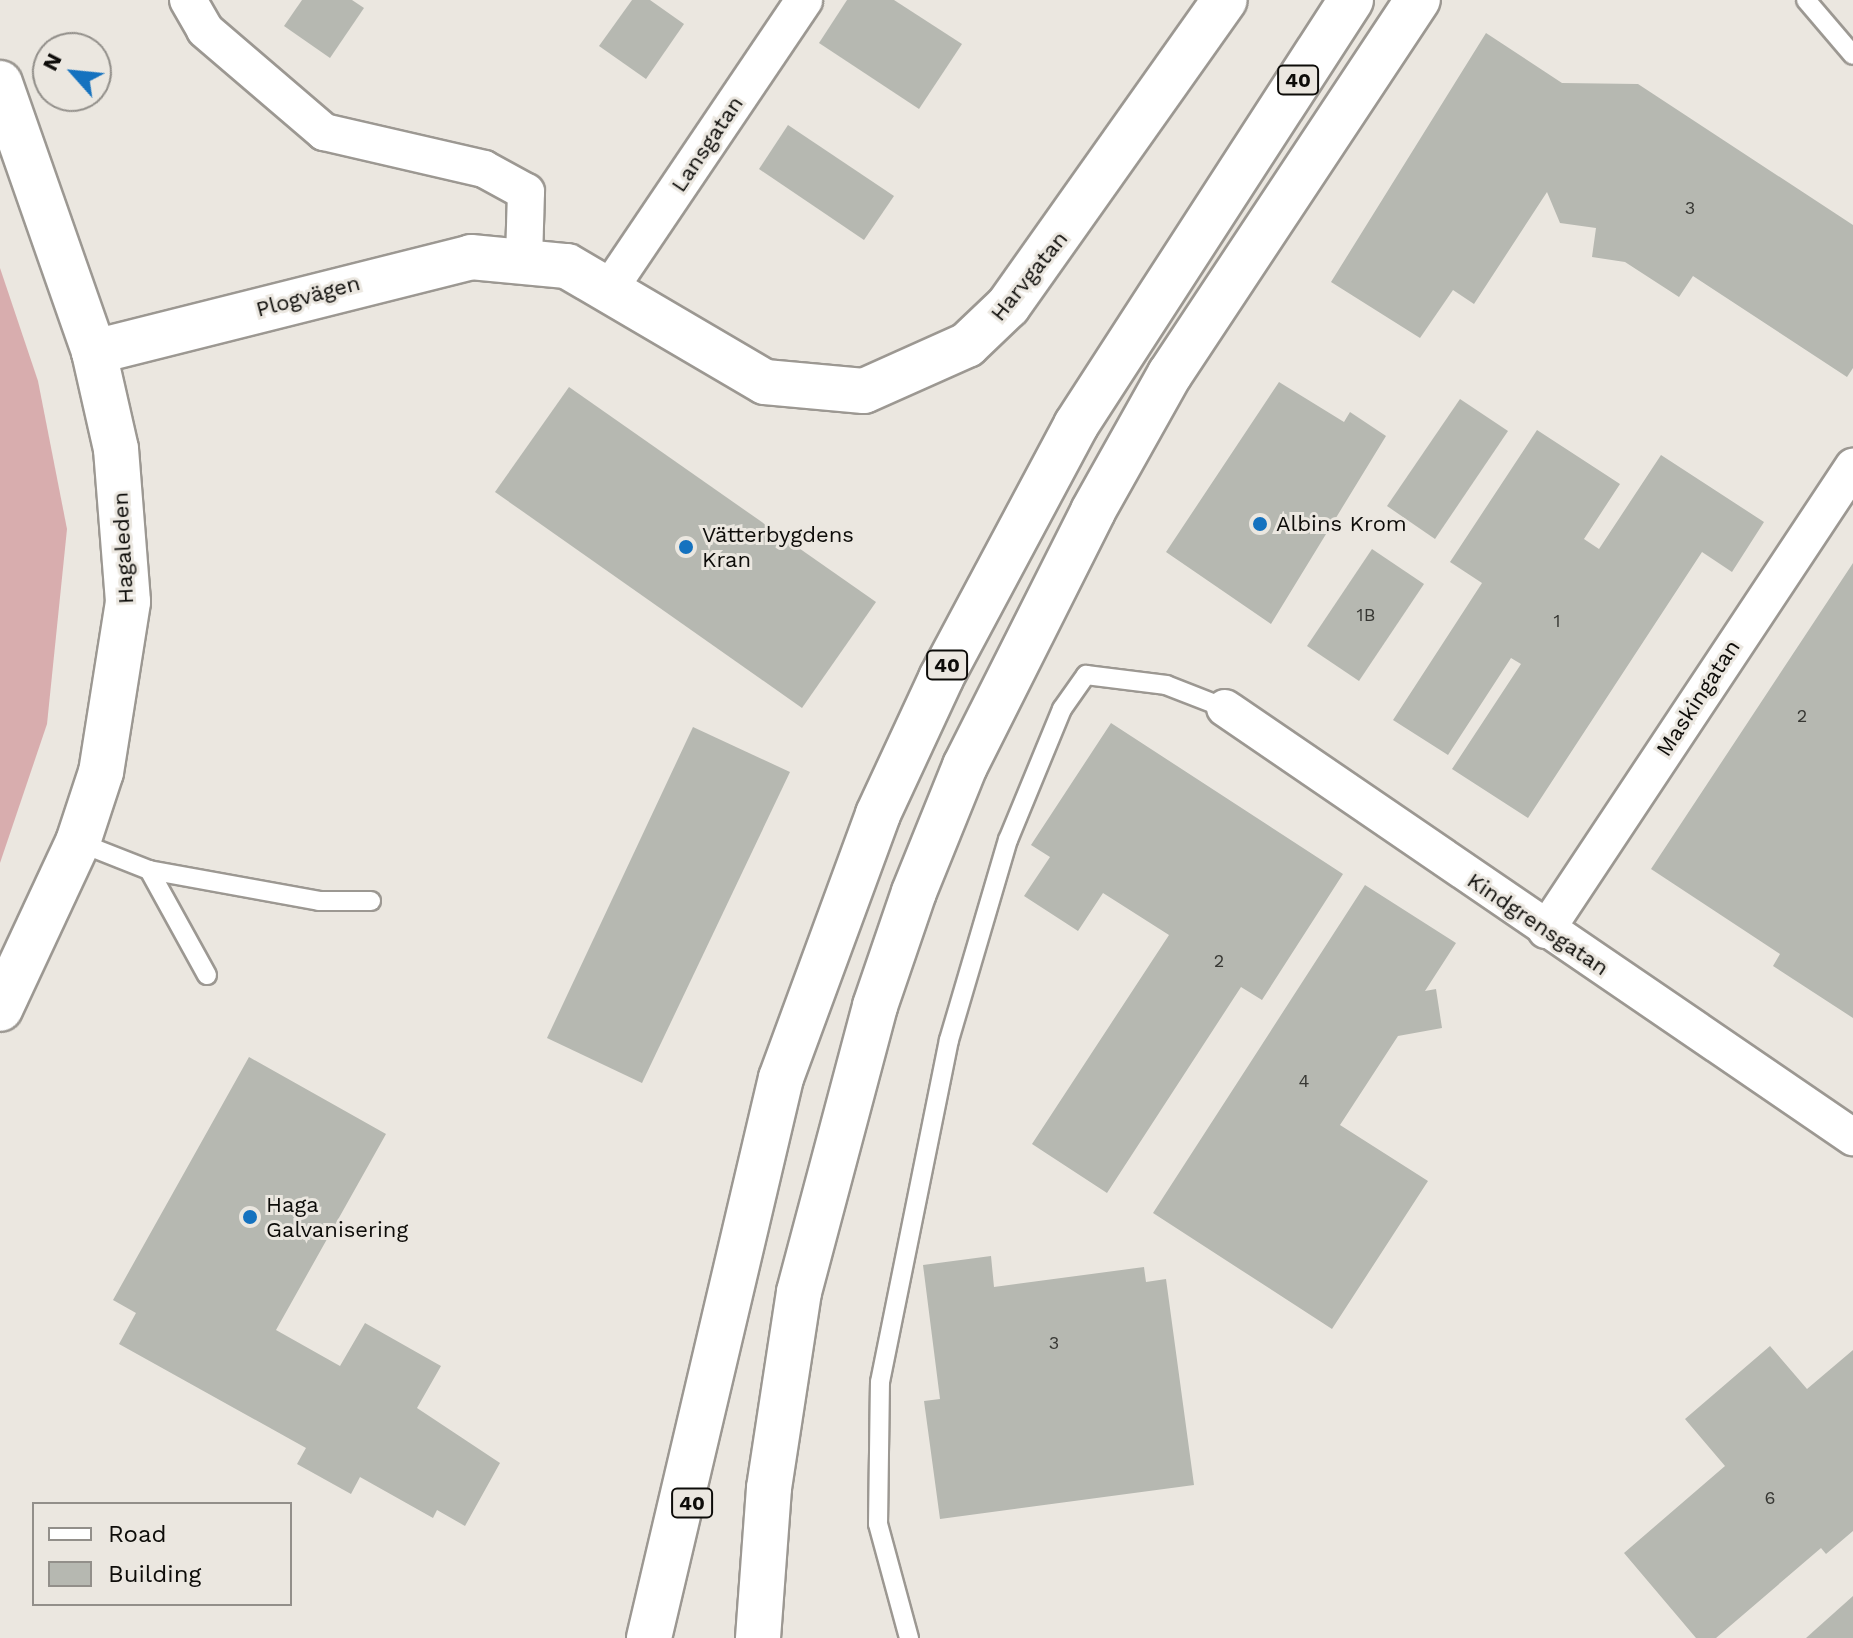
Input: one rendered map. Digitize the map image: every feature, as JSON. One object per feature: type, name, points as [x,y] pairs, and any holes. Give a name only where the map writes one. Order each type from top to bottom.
[{"type":"main road","name":"Harvgatan","points":[[524,260],[567,266],[610,288],[717,359],[765,382],[864,391],[917,373],[967,345],[1008,306],[1225,0]]},
{"type":"main road","name":"40","points":[[678,1638],[711,1368],[781,1078],[860,859],[934,692],[1076,425],[1351,0]]},
{"type":"main road","name":"40","points":[[758,1638],[769,1488],[799,1292],[875,1006],[914,892],[1033,623],[1170,374],[1418,0]]},
{"type":"main road","name":"Hagaleden","points":[[0,83],[7,127],[94,352],[116,449],[128,602],[109,731],[78,842],[0,1009]]},
{"type":"main road","name":"Plogvägen","points":[[94,352],[413,268],[471,257],[524,260]]},
{"type":"main road","points":[[649,1638],[711,1368]]},
{"type":"street","points":[[188,0],[205,30],[324,132],[484,169],[526,192],[524,260]]},
{"type":"street","name":"Lansgatan","points":[[610,288],[804,0]]},
{"type":"street","name":"Maskingatan","points":[[1546,930],[1853,467]]},
{"type":"street","name":"Kindgrensgatan","points":[[1225,708],[1853,1137]]},
{"type":"lane","points":[[1806,0],[1853,55]]},
{"type":"lane","points":[[909,1638],[878,1524],[875,1455],[893,1295],[949,1040],[1008,840],[1062,709],[1086,675],[1112,673],[1225,708]]},
{"type":"lane","points":[[78,842],[149,870],[319,901],[371,901]]},
{"type":"lane","points":[[149,870],[207,975]]},
{"type":"shaded area","points":[[0,268],[38,381],[67,529],[47,724],[0,863]]},
{"type":"building","points":[[302,0],[352,0],[364,8],[330,58],[284,26]]},
{"type":"building","points":[[632,0],[650,0],[684,24],[646,79],[599,46]]},
{"type":"building","points":[[847,0],[894,0],[962,44],[919,109],[819,43]]},
{"type":"building","points":[[1486,33],[1562,83],[1638,84],[1853,225],[1853,368],[1847,377],[1693,276],[1679,297],[1625,262],[1592,257],[1596,228],[1560,223],[1547,192],[1474,304],[1453,290],[1420,338],[1331,282]]},
{"type":"building","points":[[788,125],[894,196],[864,240],[759,169]]},
{"type":"building","name":"Albins Krom","points":[[1279,382],[1344,422],[1350,412],[1386,436],[1271,624],[1166,552]]},
{"type":"building","name":"Vätterbygdens Kran","points":[[569,387],[876,602],[802,708],[495,492]]},
{"type":"building","points":[[1460,399],[1508,431],[1435,539],[1387,506]]},
{"type":"building","points":[[1537,430],[1620,484],[1584,539],[1599,549],[1661,455],[1764,522],[1732,572],[1702,552],[1528,818],[1452,769],[1521,664],[1511,658],[1448,755],[1393,720],[1482,583],[1450,562]]},
{"type":"building","points":[[1372,549],[1424,584],[1359,681],[1307,646]]},
{"type":"building","points":[[1853,563],[1853,1018],[1773,966],[1780,954],[1651,869]]},
{"type":"building","points":[[1111,723],[1343,874],[1262,1000],[1241,987],[1107,1193],[1032,1144],[1169,935],[1103,893],[1078,931],[1024,896],[1050,857],[1031,845]]},
{"type":"building","points":[[693,727],[790,772],[642,1083],[547,1038]]},
{"type":"building","points":[[1365,885],[1456,943],[1425,991],[1436,989],[1442,1028],[1398,1036],[1340,1125],[1428,1181],[1332,1329],[1153,1213]]},
{"type":"building","name":"Haga Galvanisering","points":[[249,1057],[386,1134],[276,1330],[340,1366],[365,1323],[441,1366],[417,1408],[500,1463],[465,1526],[437,1510],[433,1518],[360,1477],[351,1494],[297,1464],[306,1448],[119,1344],[136,1313],[113,1300]]},
{"type":"building","points":[[991,1256],[994,1287],[1144,1267],[1146,1282],[1166,1279],[1194,1485],[940,1519],[924,1401],[940,1399],[923,1265]]},
{"type":"building","points":[[1770,1346],[1807,1389],[1853,1350],[1853,1531],[1826,1554],[1821,1548],[1716,1638],[1696,1638],[1624,1553],[1725,1466],[1685,1419]]},
{"type":"building","points":[[1853,1596],[1853,1638],[1806,1638]]},
{"type":"place","name":"Albins Krom","points":[[1260,524]]},
{"type":"place","name":"Vätterbygdens Kran","points":[[686,547]]},
{"type":"place","name":"Haga Galvanisering","points":[[250,1217]]}]
